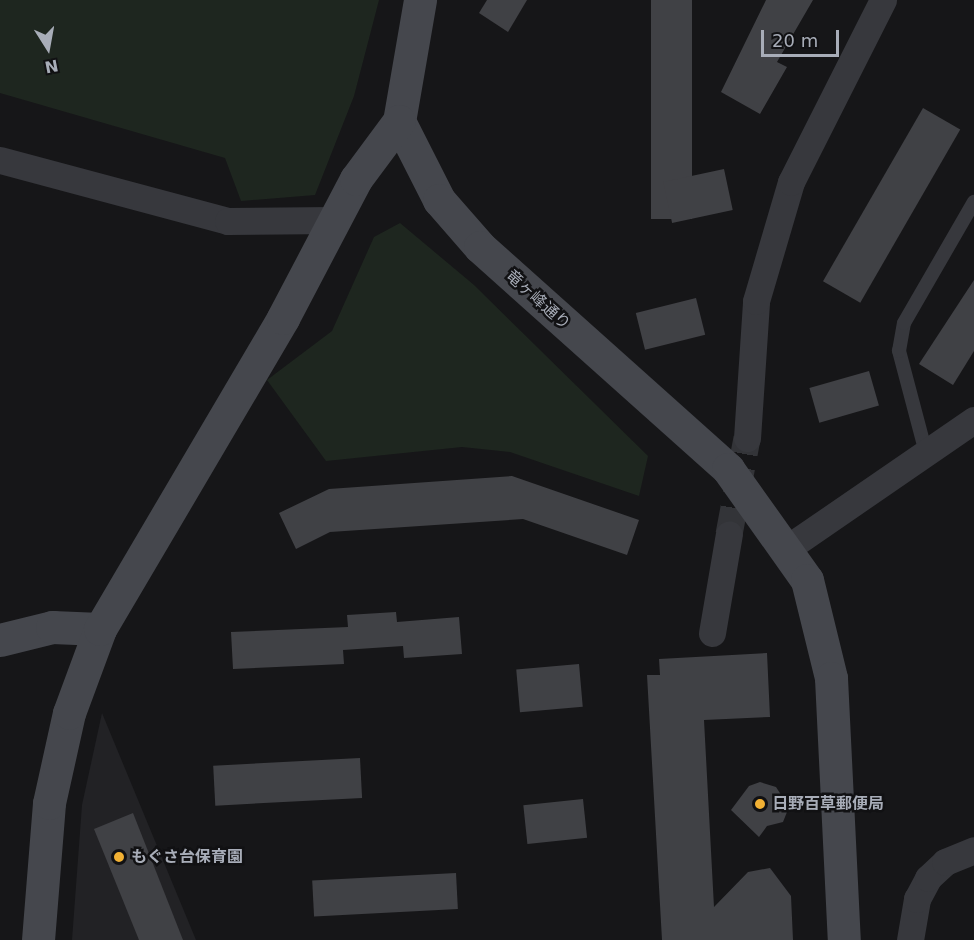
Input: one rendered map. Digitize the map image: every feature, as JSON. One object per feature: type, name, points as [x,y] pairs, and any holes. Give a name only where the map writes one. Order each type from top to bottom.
[{"type":"street","points":[[38,940],[49,802],[69,713],[100,629],[283,318],[356,179],[399,121],[420,0]]},
{"type":"street","points":[[747,438],[756,301],[791,182],[884,0]]},
{"type":"street","name":"竜ヶ峰通り","points":[[399,121],[416,162],[461,227],[728,470],[789,547],[807,580],[826,642],[844,940]]},
{"type":"street","points":[[0,160],[228,221],[334,220]]},
{"type":"street","points":[[789,547],[974,420]]},
{"type":"street","points":[[712,633],[729,534]]},
{"type":"street","points":[[0,640],[52,627],[100,629]]},
{"type":"street","points":[[910,940],[917,899],[928,878],[945,862],[974,850]]},
{"type":"lane","points":[[926,453],[899,351],[904,323],[974,202]]},
{"type":"shaded area","points":[[0,0],[379,0],[354,96],[315,195],[241,201],[225,158],[0,93]]},
{"type":"shaded area","points":[[400,223],[474,285],[648,456],[639,496],[510,452],[462,447],[326,461],[267,380],[332,331],[374,237]]},
{"type":"shaded area","name":"もぐさ台保育園","points":[[102,713],[196,940],[72,940],[82,805]]},
{"type":"building","points":[[487,0],[527,0],[508,32],[479,13]]},
{"type":"building","points":[[651,0],[692,0],[692,219],[651,219]]},
{"type":"building","points":[[766,0],[813,0],[777,62],[787,67],[760,114],[721,92]]},
{"type":"building","points":[[923,108],[960,130],[860,303],[823,281]]},
{"type":"building","points":[[724,169],[733,210],[672,223],[663,182]]},
{"type":"building","points":[[974,280],[974,351],[953,385],[919,364]]},
{"type":"building","points":[[696,298],[705,335],[645,350],[636,313]]},
{"type":"building","points":[[869,371],[879,406],[819,423],[809,388]]},
{"type":"building","points":[[512,476],[639,520],[627,555],[523,519],[330,532],[296,549],[279,513],[329,489]]},
{"type":"building","points":[[396,612],[397,622],[459,617],[462,654],[404,658],[403,646],[343,650],[344,664],[233,669],[231,632],[348,627],[347,615]]},
{"type":"building","points":[[767,653],[770,717],[704,720],[714,907],[748,872],[770,868],[791,896],[793,940],[662,940],[647,675],[660,675],[659,659]]},
{"type":"building","points":[[579,664],[583,707],[520,712],[516,669]]},
{"type":"building","points":[[360,758],[362,798],[215,806],[213,766]]},
{"type":"building","points":[[760,782],[776,787],[789,807],[783,822],[767,826],[759,837],[731,810],[749,786]]},
{"type":"building","points":[[583,799],[587,838],[527,844],[523,805]]},
{"type":"building","points":[[133,813],[183,940],[139,940],[94,829]]},
{"type":"building","points":[[456,873],[458,909],[314,916],[312,881]]},
{"type":"tunnel","points":[[729,534],[747,438]]},
{"type":"place","name":"日野百草郵便局","points":[[760,804]]},
{"type":"place","name":"もぐさ台保育園","points":[[119,857]]}]
